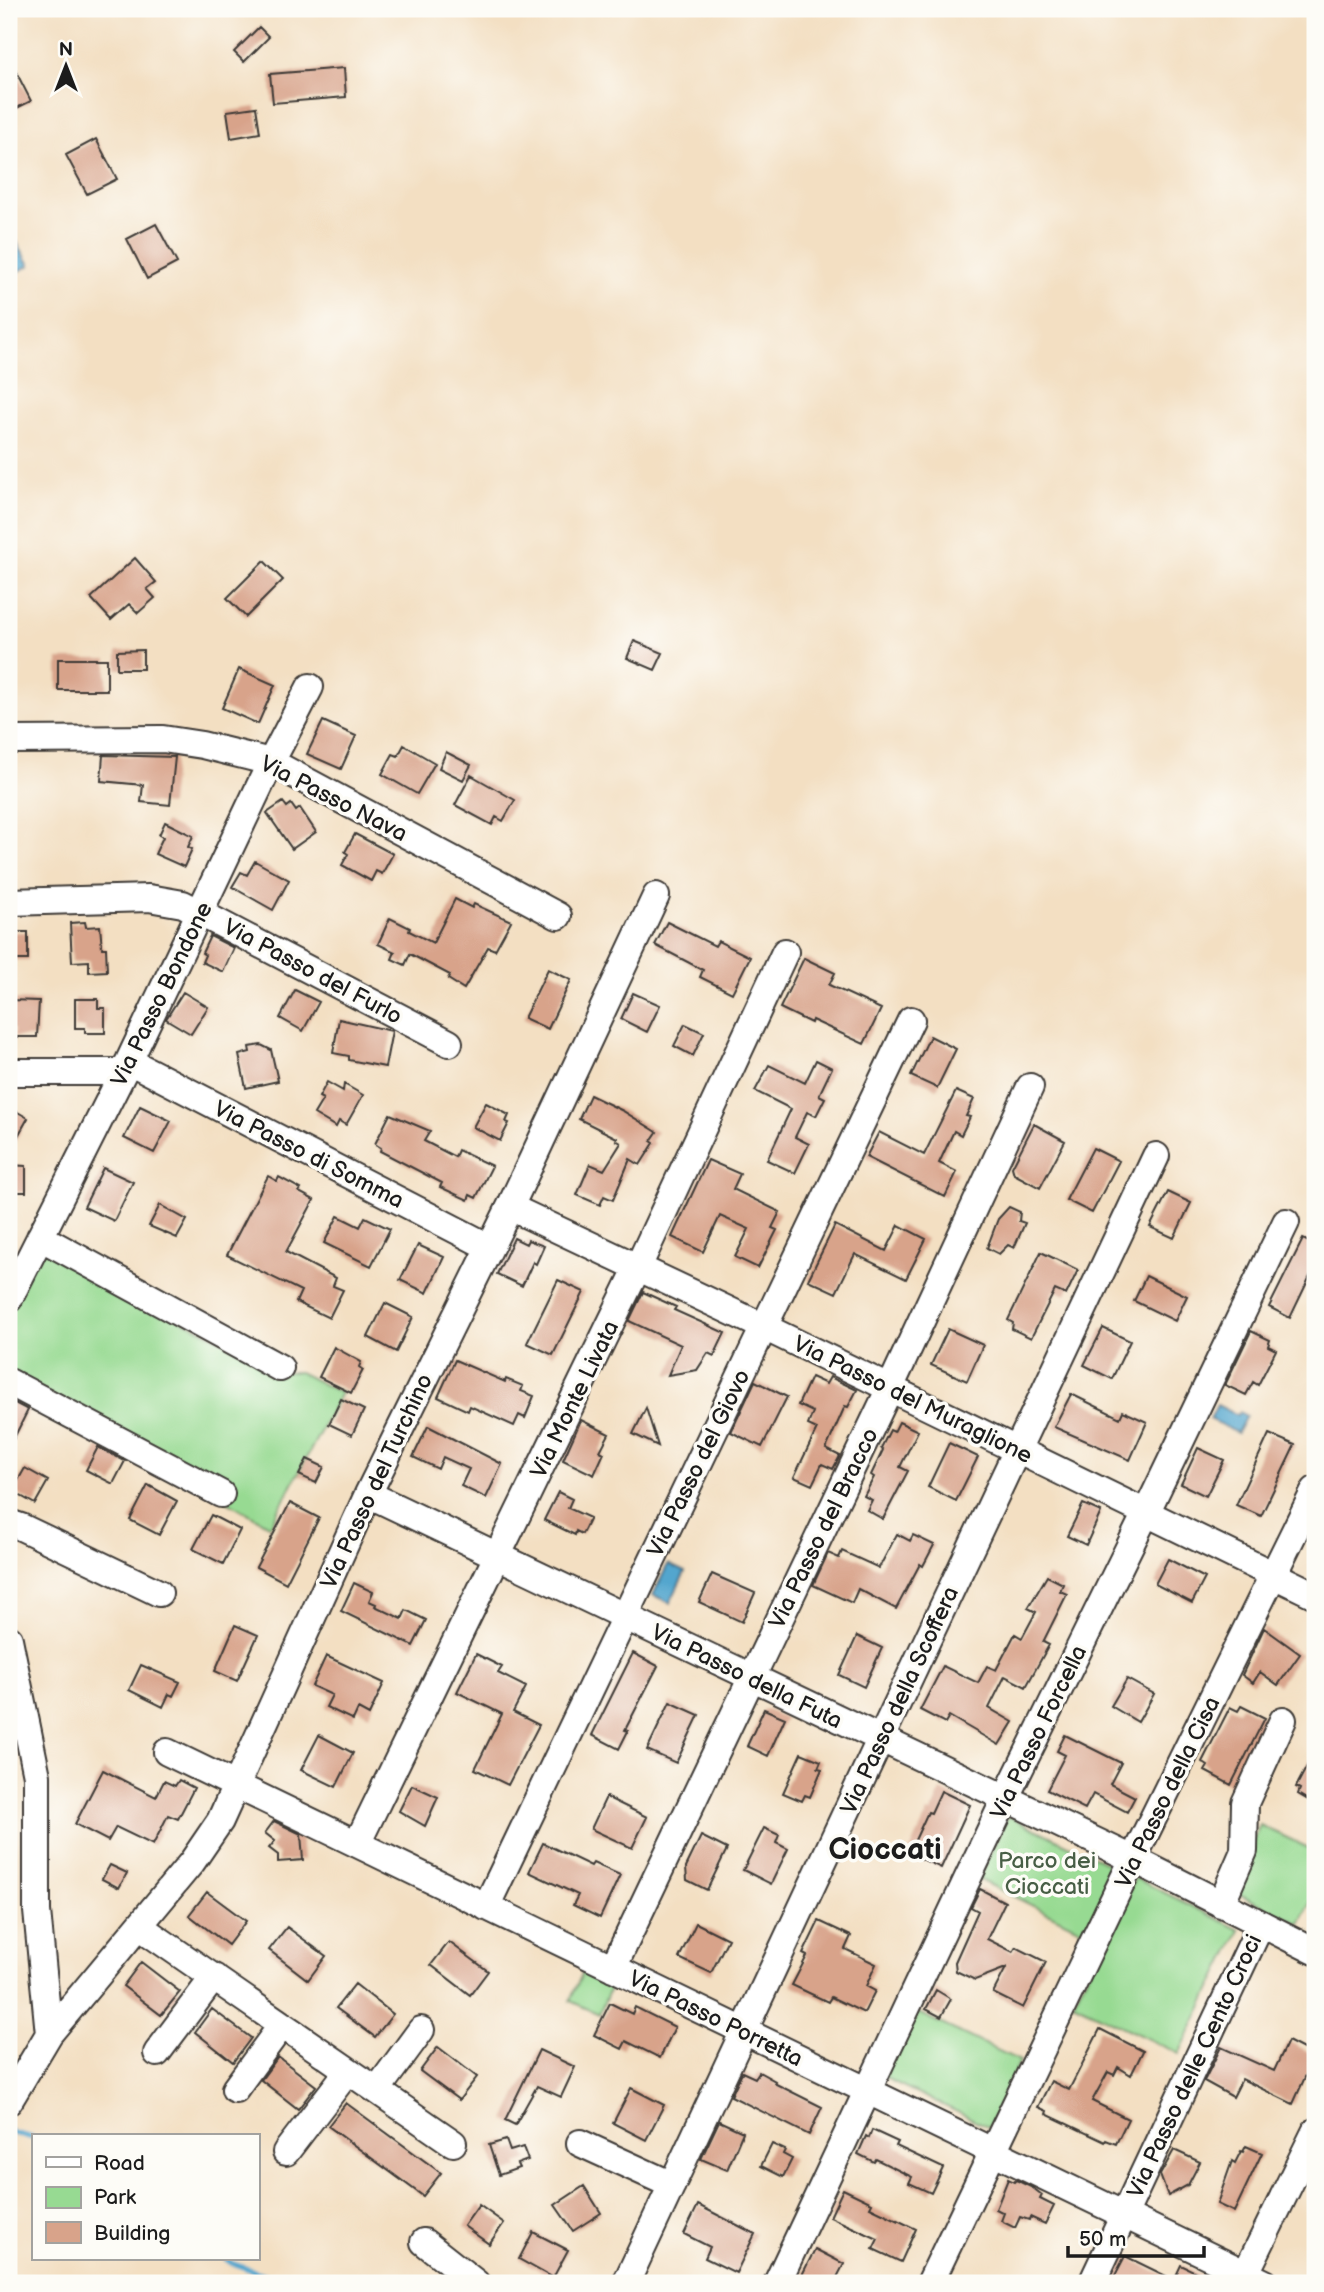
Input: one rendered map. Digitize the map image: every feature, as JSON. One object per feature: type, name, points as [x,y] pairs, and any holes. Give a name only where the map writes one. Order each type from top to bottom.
[{"type":"street","name":"Via Passo Bondone","points":[[9,1299],[126,1066],[271,762],[310,687]]},
{"type":"street","name":"Via Passo Nava","points":[[9,740],[163,739],[202,745],[271,762],[558,916]]},
{"type":"street","name":"Via Passo del Turchino","points":[[9,2101],[49,2034],[202,1849],[220,1821],[368,1494],[510,1207],[656,896]]},
{"type":"street","name":"Via Passo del Furlo","points":[[9,902],[149,898],[175,901],[201,911],[449,1043]]},
{"type":"street","name":"Via Monte Livata","points":[[357,1844],[638,1267],[785,952]]},
{"type":"street","name":"Via Passo del Giovo","points":[[486,1907],[911,1020]]},
{"type":"street","name":"Via Passo di Somma","points":[[9,1072],[126,1066],[489,1247]]},
{"type":"street","name":"Via Passo del Bracco","points":[[613,1968],[890,1388],[1030,1087]]},
{"type":"street","name":"Via Passo della Scoffera","points":[[626,2283],[1156,1156]]},
{"type":"street","name":"Via Passo del Muraglione","points":[[510,1207],[764,1326],[1315,1595]]},
{"type":"street","name":"Via Passo Forcella","points":[[778,2283],[1005,1799],[1286,1222]]},
{"type":"street","points":[[40,1237],[280,1368]]},
{"type":"street","points":[[9,1382],[221,1494]]},
{"type":"street","name":"Via Passo della Cisa","points":[[930,2283],[1133,1859],[1315,1490]]},
{"type":"street","name":"Via Passo della Futa","points":[[368,1494],[1133,1859],[1315,1951]]},
{"type":"street","points":[[9,1523],[159,1593]]},
{"type":"street","points":[[10,1647],[37,1776],[37,1912],[49,2034]]},
{"type":"street","points":[[1221,1904],[1244,1851],[1246,1835],[1243,1812],[1246,1799],[1283,1720]]},
{"type":"street","name":"Via Passo Porretta","points":[[167,1752],[1125,2214],[1250,2280]]},
{"type":"street","name":"Via Passo delle Cento Croci","points":[[1092,2283],[1261,1924]]},
{"type":"street","points":[[139,1926],[453,2143]]},
{"type":"street","points":[[157,2053],[214,1978]]},
{"type":"street","points":[[235,2089],[282,2025]]},
{"type":"street","points":[[377,2090],[421,2030]]},
{"type":"street","points":[[286,2152],[348,2071]]},
{"type":"street","points":[[1250,2280],[1315,2132]]},
{"type":"street","points":[[580,2143],[672,2185]]},
{"type":"street","points":[[424,2242],[476,2283]]},
{"type":"green space","points":[[38,1247],[284,1372],[299,1372],[341,1393],[270,1526],[9,1373],[9,1307]]},
{"type":"green space","name":"Parco dei Cioccati","points":[[1008,1816],[1117,1868],[1086,1932],[978,1879]]},
{"type":"green space","points":[[1260,1825],[1315,1851],[1315,1894],[1300,1924],[1229,1889]]},
{"type":"green space","points":[[1135,1878],[1240,1930],[1179,2054],[1073,2003]]},
{"type":"green space","points":[[584,1969],[613,1982],[599,2014],[570,2001]]},
{"type":"green space","points":[[912,2010],[1020,2061],[989,2127],[881,2076]]},
{"type":"water","points":[[9,228],[30,265],[9,277]]},
{"type":"water","points":[[1217,1405],[1237,1415],[1239,1412],[1246,1416],[1237,1433],[1210,1419]]},
{"type":"water","points":[[668,1564],[685,1572],[670,1603],[653,1595]]},
{"type":"building","points":[[259,27],[269,37],[244,62],[234,52]]},
{"type":"building","points":[[9,58],[31,101],[9,112]]},
{"type":"building","points":[[344,68],[346,97],[273,103],[270,74]]},
{"type":"building","points":[[256,107],[260,133],[231,138],[227,111]]},
{"type":"building","points":[[96,139],[117,179],[87,194],[66,155]]},
{"type":"building","points":[[156,224],[177,263],[147,279],[127,239]]},
{"type":"building","points":[[135,558],[156,582],[147,589],[155,598],[138,613],[129,604],[111,620],[91,598]]},
{"type":"building","points":[[264,561],[283,580],[246,617],[227,598]]},
{"type":"building","points":[[634,641],[663,653],[655,670],[627,658]]},
{"type":"building","points":[[143,650],[143,669],[117,669],[117,651]]},
{"type":"building","points":[[58,659],[107,659],[107,690],[58,690]]},
{"type":"building","points":[[239,669],[275,685],[258,724],[222,708]]},
{"type":"building","points":[[323,721],[356,736],[341,769],[307,754]]},
{"type":"building","points":[[404,745],[435,763],[417,794],[382,774],[393,754],[398,756]]},
{"type":"building","points":[[446,752],[471,765],[463,780],[439,768]]},
{"type":"building","points":[[103,755],[175,757],[170,805],[141,802],[143,785],[101,781]]},
{"type":"building","points":[[471,775],[515,800],[503,821],[496,817],[492,825],[455,805]]},
{"type":"building","points":[[283,802],[287,807],[291,804],[296,811],[300,808],[316,832],[292,849],[267,813]]},
{"type":"building","points":[[165,822],[193,836],[188,847],[192,849],[184,867],[155,854],[163,837],[159,835]]},
{"type":"building","points":[[355,834],[393,854],[382,874],[376,871],[371,881],[342,865],[348,854],[345,852]]},
{"type":"building","points":[[255,861],[289,880],[273,910],[232,887],[241,872],[247,875]]},
{"type":"building","points":[[455,899],[472,908],[474,904],[511,921],[495,950],[488,947],[464,989],[448,979],[450,975],[410,954],[405,965],[392,959],[395,952],[378,944],[390,918],[433,943]]},
{"type":"building","points":[[85,922],[86,927],[100,926],[102,948],[106,948],[107,971],[89,972],[89,961],[72,962],[70,923]]},
{"type":"building","points":[[667,922],[715,946],[718,941],[750,957],[732,993],[700,977],[703,970],[655,945]]},
{"type":"building","points":[[9,932],[28,932],[28,960],[9,960]]},
{"type":"building","points":[[210,936],[234,948],[223,972],[202,962],[205,955],[202,953]]},
{"type":"building","points":[[804,958],[835,973],[829,985],[881,1009],[864,1044],[780,1008]]},
{"type":"building","points":[[548,969],[571,980],[548,1029],[524,1018]]},
{"type":"building","points":[[295,990],[319,1002],[303,1031],[280,1018]]},
{"type":"building","points":[[183,992],[208,1007],[191,1034],[166,1019]]},
{"type":"building","points":[[633,993],[660,1005],[647,1032],[621,1019]]},
{"type":"building","points":[[75,999],[98,999],[98,1008],[105,1008],[105,1033],[85,1033],[85,1028],[75,1028]]},
{"type":"building","points":[[9,1000],[39,1001],[37,1037],[13,1037],[14,1029],[9,1029]]},
{"type":"building","points":[[339,1019],[392,1031],[385,1067],[349,1060],[349,1056],[333,1053]]},
{"type":"building","points":[[685,1024],[704,1033],[693,1056],[674,1046]]},
{"type":"building","points":[[930,1036],[956,1049],[937,1088],[911,1076]]},
{"type":"building","points":[[261,1045],[271,1050],[278,1081],[246,1088],[239,1055],[250,1052],[249,1047]]},
{"type":"building","points":[[816,1060],[832,1068],[819,1095],[825,1098],[816,1116],[807,1112],[795,1137],[809,1144],[795,1173],[767,1160],[791,1109],[755,1091],[769,1065],[805,1083]]},
{"type":"building","points":[[327,1082],[343,1091],[344,1084],[363,1095],[346,1125],[339,1121],[336,1127],[314,1114],[323,1099],[319,1097]]},
{"type":"building","points":[[956,1091],[974,1099],[966,1116],[970,1117],[961,1135],[954,1131],[939,1163],[957,1172],[945,1197],[866,1157],[879,1132],[924,1155]]},
{"type":"building","points":[[590,1095],[657,1132],[651,1141],[654,1143],[640,1165],[630,1159],[613,1200],[604,1196],[600,1205],[577,1195],[590,1164],[604,1170],[621,1143],[617,1138],[579,1119]]},
{"type":"building","points":[[486,1103],[509,1115],[506,1122],[509,1123],[500,1141],[473,1127]]},
{"type":"building","points":[[140,1106],[171,1121],[154,1153],[124,1138]]},
{"type":"building","points":[[9,1107],[28,1118],[9,1152]]},
{"type":"building","points":[[390,1114],[430,1131],[424,1141],[455,1157],[458,1150],[492,1166],[476,1198],[470,1195],[468,1200],[440,1187],[442,1183],[380,1151],[381,1148],[375,1144]]},
{"type":"building","points":[[1034,1124],[1065,1141],[1040,1188],[1014,1174],[1012,1167]]},
{"type":"building","points":[[1093,1148],[1119,1161],[1092,1213],[1066,1200]]},
{"type":"building","points":[[708,1160],[740,1174],[733,1189],[780,1212],[772,1228],[777,1230],[758,1268],[735,1257],[749,1229],[720,1216],[703,1252],[672,1237]]},
{"type":"building","points":[[9,1165],[26,1166],[26,1192],[9,1192]]},
{"type":"building","points":[[103,1168],[133,1182],[114,1221],[84,1207]]},
{"type":"building","points":[[268,1176],[277,1181],[279,1177],[314,1200],[286,1252],[336,1278],[333,1286],[343,1290],[329,1318],[296,1302],[301,1291],[227,1255]]},
{"type":"building","points":[[1168,1192],[1191,1203],[1174,1238],[1150,1227]]},
{"type":"building","points":[[160,1205],[187,1220],[177,1238],[149,1226]]},
{"type":"building","points":[[1009,1207],[1020,1212],[1019,1221],[1025,1223],[1014,1248],[1008,1245],[999,1254],[987,1248],[998,1219]]},
{"type":"building","points":[[338,1216],[360,1227],[365,1217],[390,1229],[371,1266],[324,1243]]},
{"type":"building","points":[[835,1225],[886,1251],[899,1225],[926,1239],[906,1279],[855,1254],[836,1293],[808,1280]]},
{"type":"building","points":[[514,1238],[526,1244],[528,1240],[544,1246],[522,1286],[497,1274]]},
{"type":"building","points":[[1303,1239],[1315,1245],[1315,1266],[1290,1318],[1269,1307]]},
{"type":"building","points":[[418,1245],[444,1257],[427,1293],[400,1280]]},
{"type":"building","points":[[1041,1252],[1078,1270],[1066,1295],[1055,1290],[1031,1338],[1012,1329],[1013,1323],[1008,1320]]},
{"type":"building","points":[[1146,1276],[1187,1296],[1175,1321],[1134,1301]]},
{"type":"building","points":[[558,1280],[584,1292],[553,1355],[527,1343]]},
{"type":"building","points":[[643,1292],[676,1307],[674,1310],[725,1333],[714,1356],[708,1353],[697,1370],[668,1375],[681,1345],[629,1321]]},
{"type":"building","points":[[385,1303],[413,1317],[396,1352],[368,1337]]},
{"type":"building","points":[[1103,1328],[1130,1341],[1112,1379],[1084,1365]]},
{"type":"building","points":[[948,1329],[983,1345],[967,1381],[931,1365]]},
{"type":"building","points":[[1251,1331],[1270,1340],[1268,1346],[1276,1350],[1258,1385],[1253,1382],[1246,1395],[1225,1385]]},
{"type":"building","points":[[334,1347],[361,1362],[359,1367],[363,1370],[351,1393],[319,1377]]},
{"type":"building","points":[[455,1360],[505,1382],[506,1379],[523,1386],[521,1391],[534,1396],[525,1418],[519,1415],[514,1426],[470,1406],[468,1411],[438,1397]]},
{"type":"building","points":[[811,1377],[826,1384],[830,1377],[857,1390],[848,1407],[845,1406],[826,1449],[840,1456],[833,1469],[822,1464],[812,1485],[794,1477],[817,1429],[808,1425],[813,1412],[798,1405]]},
{"type":"building","points":[[755,1381],[787,1397],[762,1447],[731,1432]]},
{"type":"building","points":[[1071,1394],[1120,1418],[1123,1411],[1147,1422],[1130,1460],[1054,1427]]},
{"type":"building","points":[[341,1399],[364,1410],[352,1435],[329,1424]]},
{"type":"building","points":[[9,1400],[28,1410],[9,1448]]},
{"type":"building","points":[[646,1408],[658,1446],[633,1434]]},
{"type":"building","points":[[581,1420],[609,1434],[600,1451],[604,1453],[594,1475],[563,1460]]},
{"type":"building","points":[[899,1422],[918,1431],[900,1467],[908,1471],[883,1519],[867,1510],[872,1500],[864,1496],[874,1477],[871,1475],[883,1450],[881,1448],[890,1430],[894,1432]]},
{"type":"building","points":[[428,1426],[502,1464],[486,1498],[461,1486],[469,1469],[443,1457],[438,1469],[413,1457]]},
{"type":"building","points":[[1269,1434],[1295,1445],[1261,1516],[1236,1505]]},
{"type":"building","points":[[949,1443],[978,1457],[956,1501],[928,1487]]},
{"type":"building","points":[[98,1447],[125,1461],[113,1484],[86,1470]]},
{"type":"building","points":[[1198,1448],[1224,1460],[1206,1496],[1181,1484]]},
{"type":"building","points":[[307,1459],[324,1467],[316,1483],[299,1475]]},
{"type":"building","points":[[25,1468],[48,1481],[35,1504],[12,1491]]},
{"type":"building","points":[[148,1485],[177,1501],[159,1535],[130,1520]]},
{"type":"building","points":[[558,1492],[572,1499],[568,1508],[590,1518],[582,1534],[576,1531],[575,1535],[544,1520]]},
{"type":"building","points":[[290,1503],[319,1518],[286,1583],[256,1567]]},
{"type":"building","points":[[1083,1504],[1101,1512],[1086,1545],[1067,1536]]},
{"type":"building","points":[[211,1515],[240,1530],[223,1564],[193,1549]]},
{"type":"building","points":[[897,1534],[910,1541],[913,1535],[934,1545],[923,1566],[920,1564],[896,1609],[858,1589],[852,1603],[813,1585],[828,1553],[839,1558],[842,1551],[879,1568]]},
{"type":"building","points":[[1168,1559],[1205,1578],[1192,1603],[1155,1584]]},
{"type":"building","points":[[712,1574],[755,1593],[742,1622],[699,1602]]},
{"type":"building","points":[[1047,1576],[1063,1584],[1060,1591],[1067,1594],[1043,1642],[1049,1645],[1026,1687],[1005,1676],[989,1708],[1013,1722],[999,1745],[949,1716],[945,1723],[920,1710],[943,1666],[978,1683],[987,1666],[996,1670],[1015,1634],[1022,1638],[1036,1612],[1028,1608]]},
{"type":"building","points":[[354,1583],[373,1592],[369,1601],[376,1604],[375,1606],[402,1619],[406,1610],[426,1620],[413,1646],[341,1611]]},
{"type":"building","points":[[235,1625],[258,1635],[237,1681],[215,1671]]},
{"type":"building","points":[[1264,1628],[1300,1654],[1278,1685],[1260,1672],[1253,1683],[1242,1675]]},
{"type":"building","points":[[857,1636],[882,1648],[864,1687],[839,1675]]},
{"type":"building","points":[[633,1653],[658,1666],[625,1730],[628,1731],[619,1749],[592,1735]]},
{"type":"building","points":[[476,1654],[502,1667],[498,1673],[526,1687],[513,1712],[539,1725],[508,1785],[475,1769],[502,1714],[457,1692]]},
{"type":"building","points":[[326,1656],[384,1683],[369,1715],[358,1709],[353,1720],[326,1707],[332,1695],[312,1686]]},
{"type":"building","points":[[141,1665],[180,1682],[173,1696],[169,1694],[163,1707],[129,1690]]},
{"type":"building","points":[[1127,1679],[1154,1694],[1138,1722],[1111,1706]]},
{"type":"building","points":[[670,1702],[699,1715],[676,1763],[647,1750]]},
{"type":"building","points":[[1241,1706],[1265,1718],[1231,1785],[1205,1771],[1208,1766],[1202,1762],[1230,1707],[1238,1711]]},
{"type":"building","points":[[764,1709],[785,1718],[768,1756],[747,1746]]},
{"type":"building","points":[[319,1735],[353,1753],[336,1787],[301,1770]]},
{"type":"building","points":[[1065,1735],[1121,1763],[1110,1784],[1135,1797],[1127,1812],[1093,1794],[1085,1809],[1047,1790],[1065,1755],[1057,1751]]},
{"type":"building","points":[[1315,1751],[1315,1804],[1298,1794],[1300,1789],[1296,1787]]},
{"type":"building","points":[[801,1753],[821,1761],[818,1768],[822,1769],[810,1797],[805,1795],[802,1801],[783,1793]]},
{"type":"building","points":[[103,1770],[156,1797],[164,1781],[175,1786],[179,1780],[194,1788],[178,1819],[168,1815],[153,1845],[116,1827],[108,1841],[75,1824]]},
{"type":"building","points":[[412,1785],[438,1797],[425,1826],[399,1811]]},
{"type":"building","points":[[941,1791],[970,1805],[941,1868],[909,1853]]},
{"type":"building","points":[[606,1797],[647,1817],[632,1848],[591,1829]]},
{"type":"building","points":[[274,1821],[301,1834],[303,1860],[278,1862],[278,1855],[269,1848],[275,1841],[265,1833]]},
{"type":"building","points":[[764,1828],[779,1835],[776,1843],[788,1849],[771,1884],[743,1870]]},
{"type":"building","points":[[701,1836],[727,1849],[707,1890],[687,1880],[686,1867]]},
{"type":"building","points":[[543,1843],[591,1866],[593,1863],[620,1875],[600,1918],[573,1905],[578,1895],[529,1872]]},
{"type":"building","points":[[110,1865],[127,1873],[119,1888],[102,1879]]},
{"type":"building","points":[[980,1889],[1005,1902],[987,1939],[1013,1952],[1016,1947],[1046,1962],[1023,2008],[993,1993],[1006,1968],[975,1980],[956,1971],[955,1962],[978,1911],[971,1907]]},
{"type":"building","points":[[207,1892],[246,1921],[228,1945],[189,1915]]},
{"type":"building","points":[[819,1921],[851,1936],[845,1949],[876,1964],[866,1986],[875,1991],[864,2013],[831,1997],[828,2002],[792,1985],[807,1956],[803,1954]]},
{"type":"building","points":[[696,1923],[728,1939],[711,1973],[679,1958]]},
{"type":"building","points":[[287,1927],[326,1956],[308,1980],[269,1950]]},
{"type":"building","points":[[449,1942],[488,1971],[470,1995],[431,1965]]},
{"type":"building","points":[[141,1962],[180,1992],[161,2015],[123,1986]]},
{"type":"building","points":[[355,1984],[393,2014],[375,2037],[336,2008]]},
{"type":"building","points":[[936,1990],[951,1999],[941,2017],[926,2009]]},
{"type":"building","points":[[610,2003],[632,2014],[635,2007],[675,2027],[660,2058],[626,2041],[622,2049],[594,2035]]},
{"type":"building","points":[[212,2009],[251,2038],[233,2062],[195,2032]]},
{"type":"building","points":[[1100,2029],[1143,2051],[1131,2075],[1118,2067],[1114,2075],[1108,2072],[1092,2101],[1128,2119],[1116,2144],[1106,2140],[1105,2142],[1046,2114],[1047,2111],[1038,2107],[1051,2081],[1069,2090]]},
{"type":"building","points":[[1288,2041],[1315,2055],[1293,2104],[1242,2079],[1233,2097],[1204,2081],[1221,2047],[1274,2071]]},
{"type":"building","points":[[438,2047],[477,2077],[459,2100],[420,2071]]},
{"type":"building","points":[[539,2050],[575,2067],[561,2097],[537,2086],[515,2125],[505,2120]]},
{"type":"building","points":[[278,2057],[316,2086],[298,2109],[261,2080]]},
{"type":"building","points":[[742,2072],[755,2078],[759,2072],[775,2081],[774,2083],[822,2107],[809,2135],[731,2096]]},
{"type":"building","points":[[631,2088],[664,2105],[646,2140],[613,2123]]},
{"type":"building","points":[[346,2103],[441,2173],[423,2196],[328,2126]]},
{"type":"building","points":[[719,2121],[743,2132],[727,2170],[701,2159]]},
{"type":"building","points":[[872,2130],[898,2142],[896,2146],[943,2168],[931,2193],[909,2183],[912,2177],[876,2159],[874,2162],[858,2154],[866,2136],[869,2138]]},
{"type":"building","points":[[506,2140],[510,2151],[523,2147],[528,2160],[517,2164],[519,2168],[499,2175],[489,2145]]},
{"type":"building","points":[[772,2144],[785,2150],[783,2154],[792,2159],[783,2177],[761,2166]]},
{"type":"building","points":[[1246,2146],[1262,2153],[1234,2212],[1217,2204],[1232,2161],[1235,2163]]},
{"type":"building","points":[[1174,2150],[1200,2162],[1188,2185],[1168,2196],[1160,2175]]},
{"type":"building","points":[[1008,2179],[1033,2188],[1042,2195],[1040,2199],[1054,2206],[1045,2224],[1030,2217],[1029,2220],[1020,2217],[1015,2228],[1001,2221],[1004,2213],[996,2209]]},
{"type":"building","points":[[584,2186],[601,2213],[573,2231],[555,2205]]},
{"type":"building","points":[[843,2189],[872,2203],[870,2207],[916,2229],[901,2262],[873,2249],[878,2239],[830,2217]]},
{"type":"building","points":[[479,2205],[504,2223],[489,2244],[464,2226]]},
{"type":"building","points":[[698,2205],[755,2234],[736,2273],[705,2258],[710,2247],[684,2234]]},
{"type":"building","points":[[533,2232],[568,2250],[553,2278],[519,2259]]},
{"type":"building","points":[[815,2249],[844,2264],[834,2283],[798,2283]]},
{"type":"building","points":[[1125,2256],[1174,2280],[1181,2265],[1219,2283],[1111,2283]]},
{"type":"waterway","points":[[9,2130],[32,2138]]},
{"type":"waterway","points":[[227,2260],[289,2283]]},
{"type":"district","name":"Cioccati","points":[[885,1849]]}]
